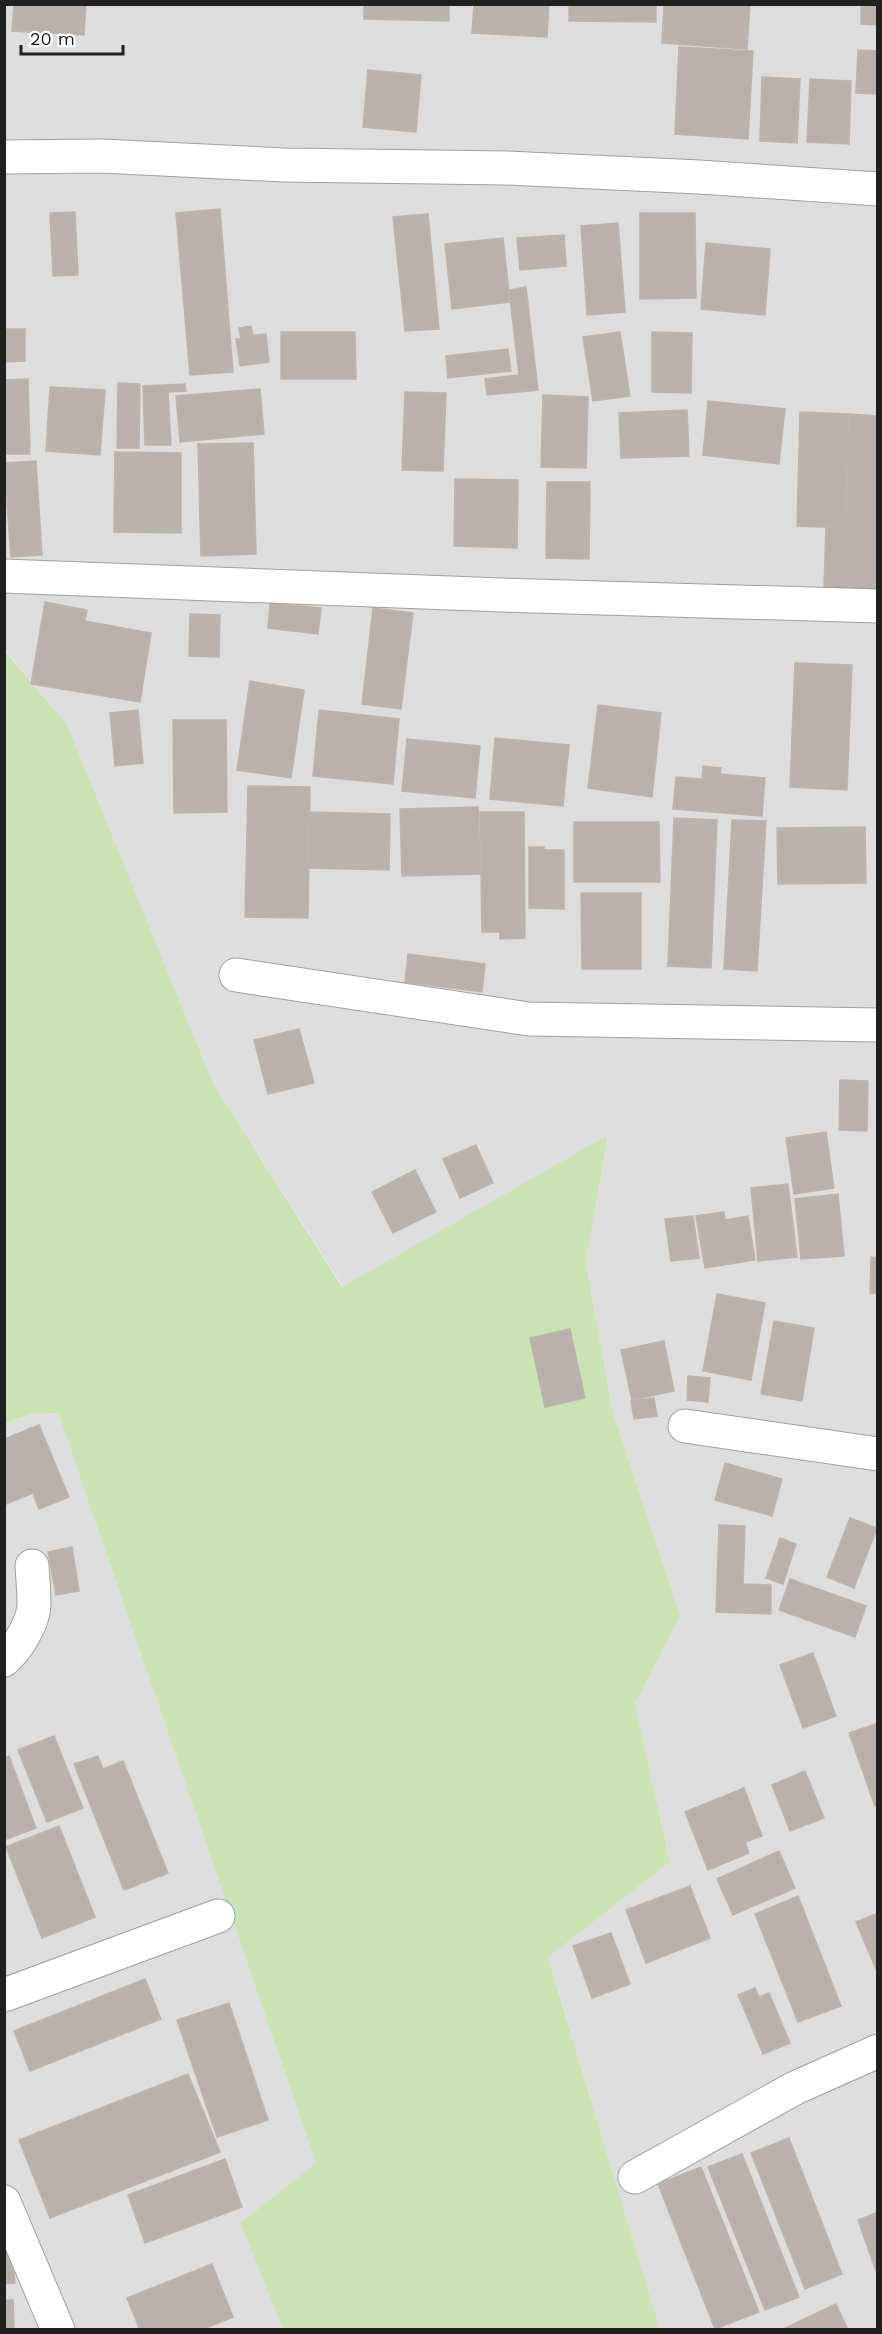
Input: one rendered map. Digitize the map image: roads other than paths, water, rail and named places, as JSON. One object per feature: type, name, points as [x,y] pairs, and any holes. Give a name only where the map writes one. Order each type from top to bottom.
[{"type":"street","points":[[4,157],[102,156],[284,165],[506,168],[699,177],[878,189]]},
{"type":"street","points":[[4,576],[502,595],[878,606]]},
{"type":"street","points":[[237,975],[529,1019],[878,1025]]},
{"type":"street","points":[[685,1426],[878,1454]]},
{"type":"street","points":[[4,1660],[12,1653],[26,1630],[34,1607],[32,1566]]},
{"type":"street","points":[[4,1995],[218,1916]]},
{"type":"street","points":[[635,2177],[795,2088],[878,2051]]},
{"type":"street","points":[[4,2202],[58,2330]]}]
